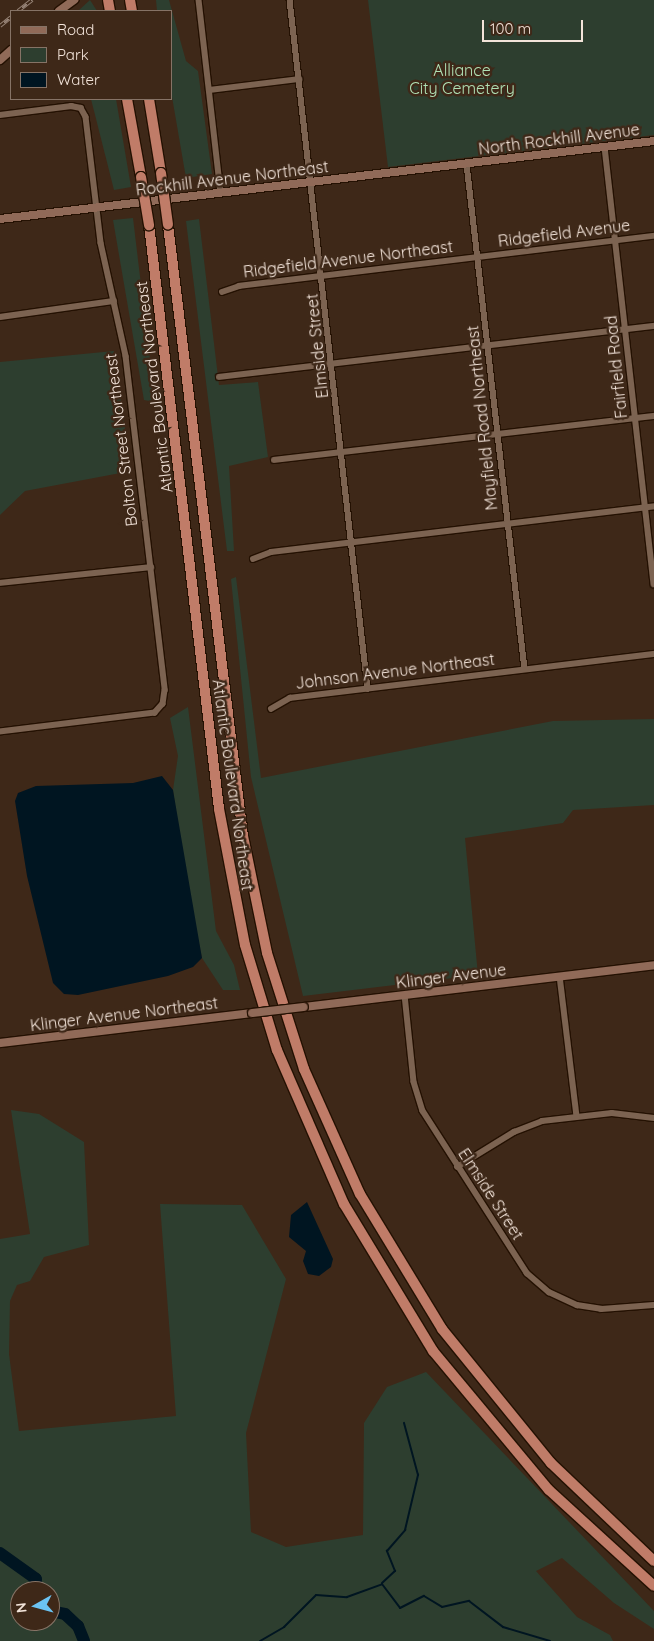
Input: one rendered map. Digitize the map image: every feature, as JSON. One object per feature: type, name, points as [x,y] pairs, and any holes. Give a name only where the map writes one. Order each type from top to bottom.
[{"type":"highway","name":"Atlantic Boulevard Northeast","points":[[128,100],[149,225],[219,809],[245,945],[277,1050],[344,1204],[433,1351],[537,1477],[654,1586]]},
{"type":"highway","name":"Atlantic Boulevard Northeast","points":[[150,100],[168,224],[243,836],[267,953],[304,1069],[360,1194],[442,1329],[535,1446],[654,1561]]},
{"type":"street","points":[[60,10],[74,0]]},
{"type":"street","points":[[199,0],[221,193]]},
{"type":"street","name":"Elmside Street","points":[[290,0],[323,276],[368,689]]},
{"type":"street","points":[[0,60],[10,51]]},
{"type":"street","points":[[210,90],[299,79]]},
{"type":"street","name":"Bolton Street Northeast","points":[[0,115],[71,106],[84,111],[96,208],[126,356],[165,690],[161,708],[147,715],[0,732]]},
{"type":"street","name":"North Rockhill Avenue","points":[[467,164],[654,141]]},
{"type":"street","name":"Fairfield Road","points":[[605,147],[654,584]]},
{"type":"street","name":"Rockhill Avenue Northeast","points":[[0,220],[467,164]]},
{"type":"street","name":"Mayfield Road Northeast","points":[[467,164],[525,669]]},
{"type":"street","name":"Ridgefield Avenue","points":[[478,257],[654,236]]},
{"type":"street","name":"Ridgefield Avenue Northeast","points":[[222,292],[323,276],[478,257]]},
{"type":"street","points":[[0,317],[114,301]]},
{"type":"street","points":[[219,377],[654,326]]},
{"type":"street","points":[[274,460],[654,416]]},
{"type":"street","points":[[253,559],[271,552],[352,541],[654,506]]},
{"type":"street","points":[[0,583],[150,567]]},
{"type":"street","name":"Johnson Avenue Northeast","points":[[271,709],[290,698],[654,654]]},
{"type":"street","name":"Klinger Avenue","points":[[252,1013],[654,965]]},
{"type":"street","points":[[560,976],[577,1116]]},
{"type":"street","name":"Elmside Street","points":[[404,995],[418,1097],[457,1167],[521,1265],[550,1292],[596,1309],[654,1306]]},
{"type":"street","name":"Klinger Avenue Northeast","points":[[0,1043],[252,1013]]},
{"type":"street","points":[[457,1167],[523,1127],[577,1116],[622,1113],[654,1118]]},
{"type":"green space","points":[[90,0],[96,10],[79,10]]},
{"type":"green space","points":[[156,0],[169,0],[172,10],[157,10]]},
{"type":"green space","name":"Alliance City Cemetery","points":[[368,0],[654,0],[654,135],[388,167]]},
{"type":"green space","points":[[172,11],[186,61],[198,71],[212,174],[186,178],[172,97]]},
{"type":"green space","points":[[91,100],[116,100],[131,187],[114,190]]},
{"type":"green space","points":[[133,218],[155,402],[144,400],[113,220]]},
{"type":"green space","points":[[199,219],[219,385],[258,382],[268,457],[229,466],[234,551],[227,551],[186,221]]},
{"type":"green space","points":[[114,351],[131,471],[25,491],[0,515],[0,362]]},
{"type":"green space","points":[[236,577],[261,778],[553,721],[654,719],[654,805],[573,810],[563,823],[465,838],[478,975],[303,996],[251,777],[231,579]]},
{"type":"green space","points":[[188,707],[216,931],[234,965],[240,990],[223,990],[202,958],[184,871],[173,790],[178,756],[170,718]]},
{"type":"green space","points":[[11,1110],[39,1114],[84,1142],[89,1245],[44,1257],[30,1281],[17,1285],[10,1301],[9,1354],[19,1431],[176,1416],[160,1204],[242,1205],[286,1279],[246,1433],[251,1532],[286,1547],[363,1535],[364,1423],[387,1387],[426,1372],[654,1611],[654,1629],[614,1603],[562,1558],[536,1571],[577,1617],[610,1635],[613,1641],[0,1641],[0,1239],[30,1234]]},
{"type":"water","points":[[162,776],[173,790],[202,958],[193,967],[168,976],[78,995],[64,994],[53,983],[27,876],[15,801],[18,793],[36,786],[133,783]]},
{"type":"water","points":[[307,1202],[333,1259],[331,1267],[319,1276],[308,1274],[303,1261],[306,1251],[289,1237],[291,1215]]},
{"type":"waterway","points":[[382,1583],[395,1571],[387,1551],[405,1530],[418,1475],[404,1423]]},
{"type":"waterway","points":[[0,1553],[36,1579],[36,1581]]},
{"type":"waterway","points":[[260,1641],[284,1627],[316,1595],[347,1597],[382,1584],[400,1608],[424,1596],[442,1607],[469,1601],[503,1627],[550,1641]]},
{"type":"waterway","points":[[60,1613],[65,1614],[78,1626],[84,1641]]},
{"type":"railway","points":[[19,10],[32,0]]},
{"type":"railway","points":[[0,26],[10,18]]}]
